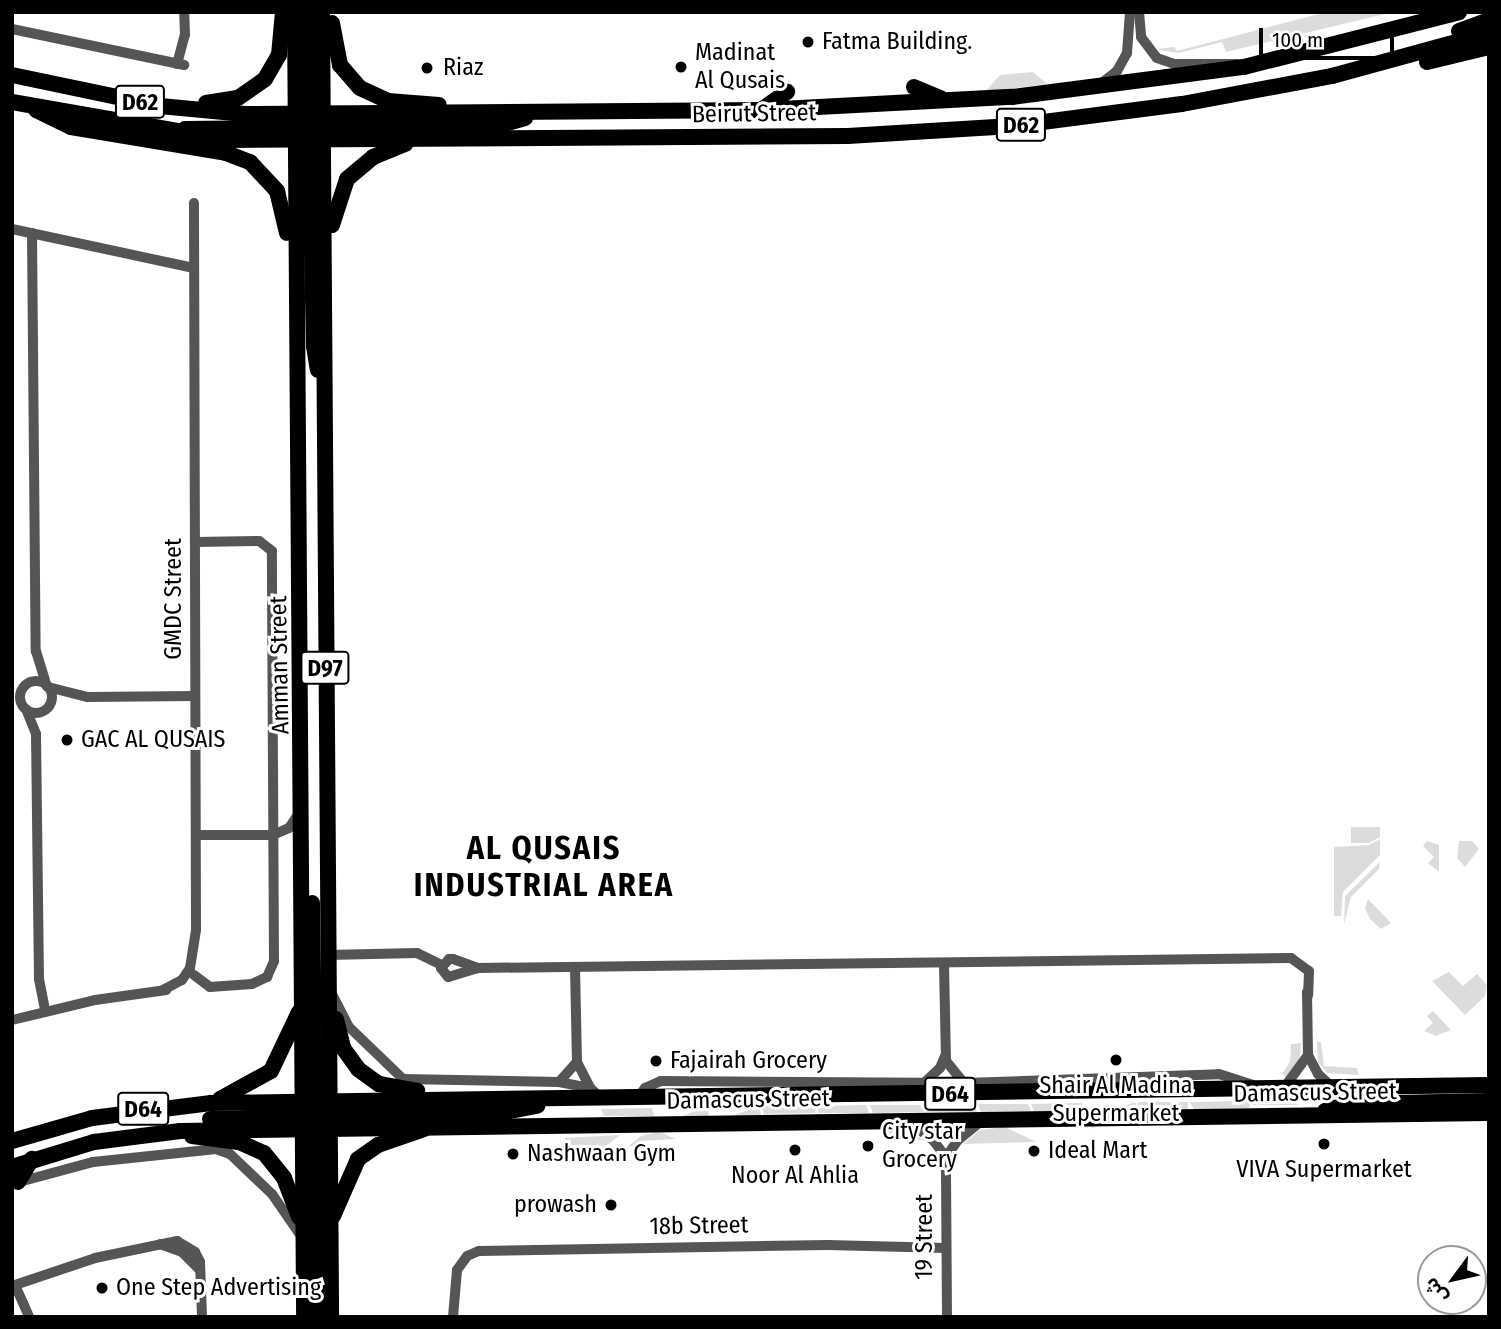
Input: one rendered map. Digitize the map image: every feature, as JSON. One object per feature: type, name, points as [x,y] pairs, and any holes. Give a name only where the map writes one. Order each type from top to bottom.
[{"type":"main road","points":[[160,106],[183,101],[223,102],[255,89],[279,55],[283,12]]},
{"type":"main road","name":"Amman Street","points":[[295,12],[326,258],[328,1005],[303,1233],[304,1317]]},
{"type":"main road","points":[[307,12],[314,346],[325,388]]},
{"type":"main road","name":"Amman Street","points":[[322,12],[296,267],[304,803],[301,1006],[329,1224],[331,1317]]},
{"type":"main road","points":[[329,12],[336,55],[360,88],[388,101],[437,104],[457,114]]},
{"type":"main road","points":[[1424,23],[1440,12]]},
{"type":"main road","name":"Beirut Street","points":[[309,127],[457,114],[761,110],[947,101],[1093,88],[1244,67],[1459,12]]},
{"type":"main road","points":[[1380,65],[1404,50],[1489,20]]},
{"type":"main road","name":"Beirut Street","points":[[12,75],[160,106],[414,140],[848,136],[971,130],[1182,104],[1380,65],[1489,33]]},
{"type":"main road","points":[[1380,65],[1409,66],[1489,47]]},
{"type":"main road","points":[[914,86],[947,101]]},
{"type":"main road","points":[[761,110],[788,92]]},
{"type":"main road","name":"D62","points":[[12,102],[176,132],[204,126],[309,127]]},
{"type":"main road","points":[[31,106],[71,127],[226,153],[250,162],[264,173],[280,197],[296,267]]},
{"type":"main road","points":[[309,127],[500,125],[536,113]]},
{"type":"main road","points":[[326,258],[335,205],[347,179],[373,157],[414,140]]},
{"type":"main road","points":[[304,873],[314,930],[318,1317]]},
{"type":"main road","points":[[328,1005],[343,1048],[358,1069],[379,1084],[436,1098]]},
{"type":"main road","points":[[211,1103],[245,1089],[271,1071],[301,1006]]},
{"type":"main road","points":[[1317,1116],[1348,1104],[1488,1088]]},
{"type":"main road","name":"Damascus Street","points":[[14,1178],[32,1159],[131,1136],[317,1115],[436,1098],[554,1100],[596,1093],[636,1099],[1488,1088]]},
{"type":"main road","points":[[131,1136],[168,1121],[505,1112],[554,1100]]},
{"type":"main road","name":"Damascus Street","points":[[12,1141],[92,1118],[211,1103],[429,1126],[1489,1113]]},
{"type":"main road","points":[[1463,1113],[1489,1122]]},
{"type":"main road","points":[[1265,1131],[1283,1116]]},
{"type":"main road","points":[[329,1224],[358,1159],[378,1145],[429,1126]]},
{"type":"main road","points":[[180,1131],[200,1139],[239,1142],[264,1153],[284,1178],[303,1233]]},
{"type":"street","points":[[12,29],[181,64],[185,35],[184,12]]},
{"type":"street","points":[[1093,88],[1123,63],[1130,43],[1130,12]]},
{"type":"street","points":[[1139,12],[1141,37],[1157,58],[1174,64],[1217,61],[1244,67]]},
{"type":"street","name":"GMDC Street","points":[[12,1020],[45,1011],[180,987],[194,975],[199,959],[195,835],[194,203]]},
{"type":"street","points":[[12,229],[194,268]]},
{"type":"street","points":[[32,233],[36,651],[26,686],[25,708],[36,734],[39,979],[45,1011]]},
{"type":"street","points":[[194,975],[214,987],[257,983],[270,972],[273,835],[272,551],[259,541],[195,542]]},
{"type":"street","points":[[36,651],[52,700],[36,734]]},
{"type":"street","points":[[12,694],[26,686],[48,687],[87,697],[195,696]]},
{"type":"street","points":[[12,702],[36,713],[87,697]]},
{"type":"street","points":[[195,835],[273,835],[289,828],[304,803]]},
{"type":"street","name":"GMDC Street","points":[[163,990],[182,980],[190,968],[196,929]]},
{"type":"street","points":[[328,955],[417,953],[442,965],[448,976],[478,968],[1277,960],[1302,971],[1308,995],[1308,1055],[1318,1074],[1334,1088]]},
{"type":"street","points":[[442,965],[453,959],[478,968]]},
{"type":"street","points":[[944,965],[945,1055],[951,1072],[965,1083]]},
{"type":"street","points":[[575,967],[577,1062],[596,1093]]},
{"type":"street","points":[[328,985],[346,1023],[403,1079],[559,1082],[596,1093]]},
{"type":"street","points":[[925,1083],[936,1074],[945,1055]]},
{"type":"street","points":[[1282,1089],[1298,1074],[1308,1055]]},
{"type":"street","points":[[559,1082],[577,1062]]},
{"type":"street","points":[[636,1099],[645,1088],[661,1081],[965,1083],[1219,1074],[1263,1089]]},
{"type":"street","points":[[906,1121],[925,1132],[946,1157],[958,1140],[984,1121]]},
{"type":"street","points":[[14,1178],[93,1162],[216,1149],[230,1154],[272,1194],[303,1233]]},
{"type":"street","name":"19 Street","points":[[946,1157],[947,1317]]},
{"type":"street","points":[[29,1317],[14,1286],[156,1243],[182,1252],[202,1272],[202,1317]]},
{"type":"street","name":"18b Street","points":[[453,1317],[457,1270],[467,1256],[479,1251],[946,1245]]},
{"type":"shaded area","points":[[1326,12],[1393,12],[1226,52],[1222,42],[1178,53],[1156,49],[1174,47],[1177,51]]},
{"type":"shaded area","points":[[1033,72],[1047,84],[985,92],[1000,75]]},
{"type":"shaded area","points":[[1351,827],[1380,827],[1380,837],[1369,843],[1351,843]]},
{"type":"shaded area","points":[[1380,839],[1380,855],[1343,892],[1341,916],[1334,916],[1334,847],[1369,845]]},
{"type":"shaded area","points":[[1427,841],[1439,845],[1439,872],[1428,863],[1434,857],[1423,846]]},
{"type":"shaded area","points":[[1459,841],[1472,841],[1479,849],[1465,867],[1457,858]]},
{"type":"shaded area","points":[[1380,862],[1379,869],[1351,897],[1344,924],[1345,896]]},
{"type":"shaded area","points":[[1368,899],[1391,923],[1381,929],[1370,919],[1365,908]]},
{"type":"shaded area","points":[[1449,972],[1463,986],[1477,974],[1487,985],[1485,996],[1465,1015],[1432,981]]},
{"type":"shaded area","points":[[1433,1011],[1451,1030],[1436,1036],[1424,1031],[1433,1023],[1427,1016]]},
{"type":"shaded area","points":[[1317,1042],[1321,1042],[1324,1066],[1357,1068],[1359,1075],[1327,1073],[1318,1062]]},
{"type":"shaded area","points":[[1301,1043],[1300,1057],[1288,1079],[1282,1074],[1290,1062],[1291,1044]]},
{"type":"shaded area","points":[[1253,1098],[1297,1098],[1297,1105],[1253,1105]]},
{"type":"shaded area","points":[[1251,1101],[1249,1108],[1194,1110],[1190,1102]]},
{"type":"shaded area","points":[[1135,1102],[1138,1110],[1092,1128],[1088,1120]]},
{"type":"shaded area","points":[[1138,1102],[1188,1102],[1188,1111],[1138,1111]]},
{"type":"shaded area","points":[[1082,1103],[1085,1111],[1034,1111],[1031,1104]]},
{"type":"shaded area","points":[[974,1104],[977,1112],[927,1112],[924,1105]]},
{"type":"shaded area","points":[[978,1104],[1028,1104],[1031,1111],[981,1112]]},
{"type":"shaded area","points":[[866,1105],[869,1113],[819,1113],[816,1106]]},
{"type":"shaded area","points":[[870,1105],[920,1105],[924,1112],[873,1113]]},
{"type":"shaded area","points":[[758,1106],[761,1114],[715,1132],[711,1124]]},
{"type":"shaded area","points":[[761,1106],[813,1106],[816,1113],[764,1114]]},
{"type":"shaded area","points":[[706,1107],[709,1115],[662,1134],[658,1125]]},
{"type":"shaded area","points":[[652,1108],[654,1116],[604,1116],[601,1109]]},
{"type":"shaded area","points":[[1004,1127],[1037,1142],[963,1144],[980,1130]]},
{"type":"shaded area","points":[[886,1131],[910,1132],[926,1141],[889,1135]]},
{"type":"shaded area","points":[[659,1132],[676,1139],[639,1141],[638,1147],[629,1146],[641,1136]]},
{"type":"shaded area","points":[[620,1135],[604,1148],[573,1148],[564,1138]]},
{"type":"place","name":"Fatma Building.","points":[[808,42]]},
{"type":"place","name":"Madinat Al Qusais","points":[[681,67]]},
{"type":"place","name":"Riaz","points":[[427,68]]},
{"type":"place","name":"GAC AL QUSAIS","points":[[67,740]]},
{"type":"place","name":"Shair Al Madina Supermarket","points":[[1116,1060]]},
{"type":"place","name":"Fajairah Grocery","points":[[656,1061]]},
{"type":"place","name":"VIVA Supermarket","points":[[1324,1144]]},
{"type":"place","name":"City star Grocery","points":[[868,1146]]},
{"type":"place","name":"Noor Al Ahlia","points":[[795,1150]]},
{"type":"place","name":"Ideal Mart","points":[[1034,1151]]},
{"type":"place","name":"Nashwaan Gym","points":[[513,1154]]},
{"type":"place","name":"prowash","points":[[611,1205]]},
{"type":"place","name":"One Step Advertising","points":[[102,1288]]},
{"type":"district","name":"AL QUSAIS INDUSTRIAL AREA","points":[[544,868]]}]
